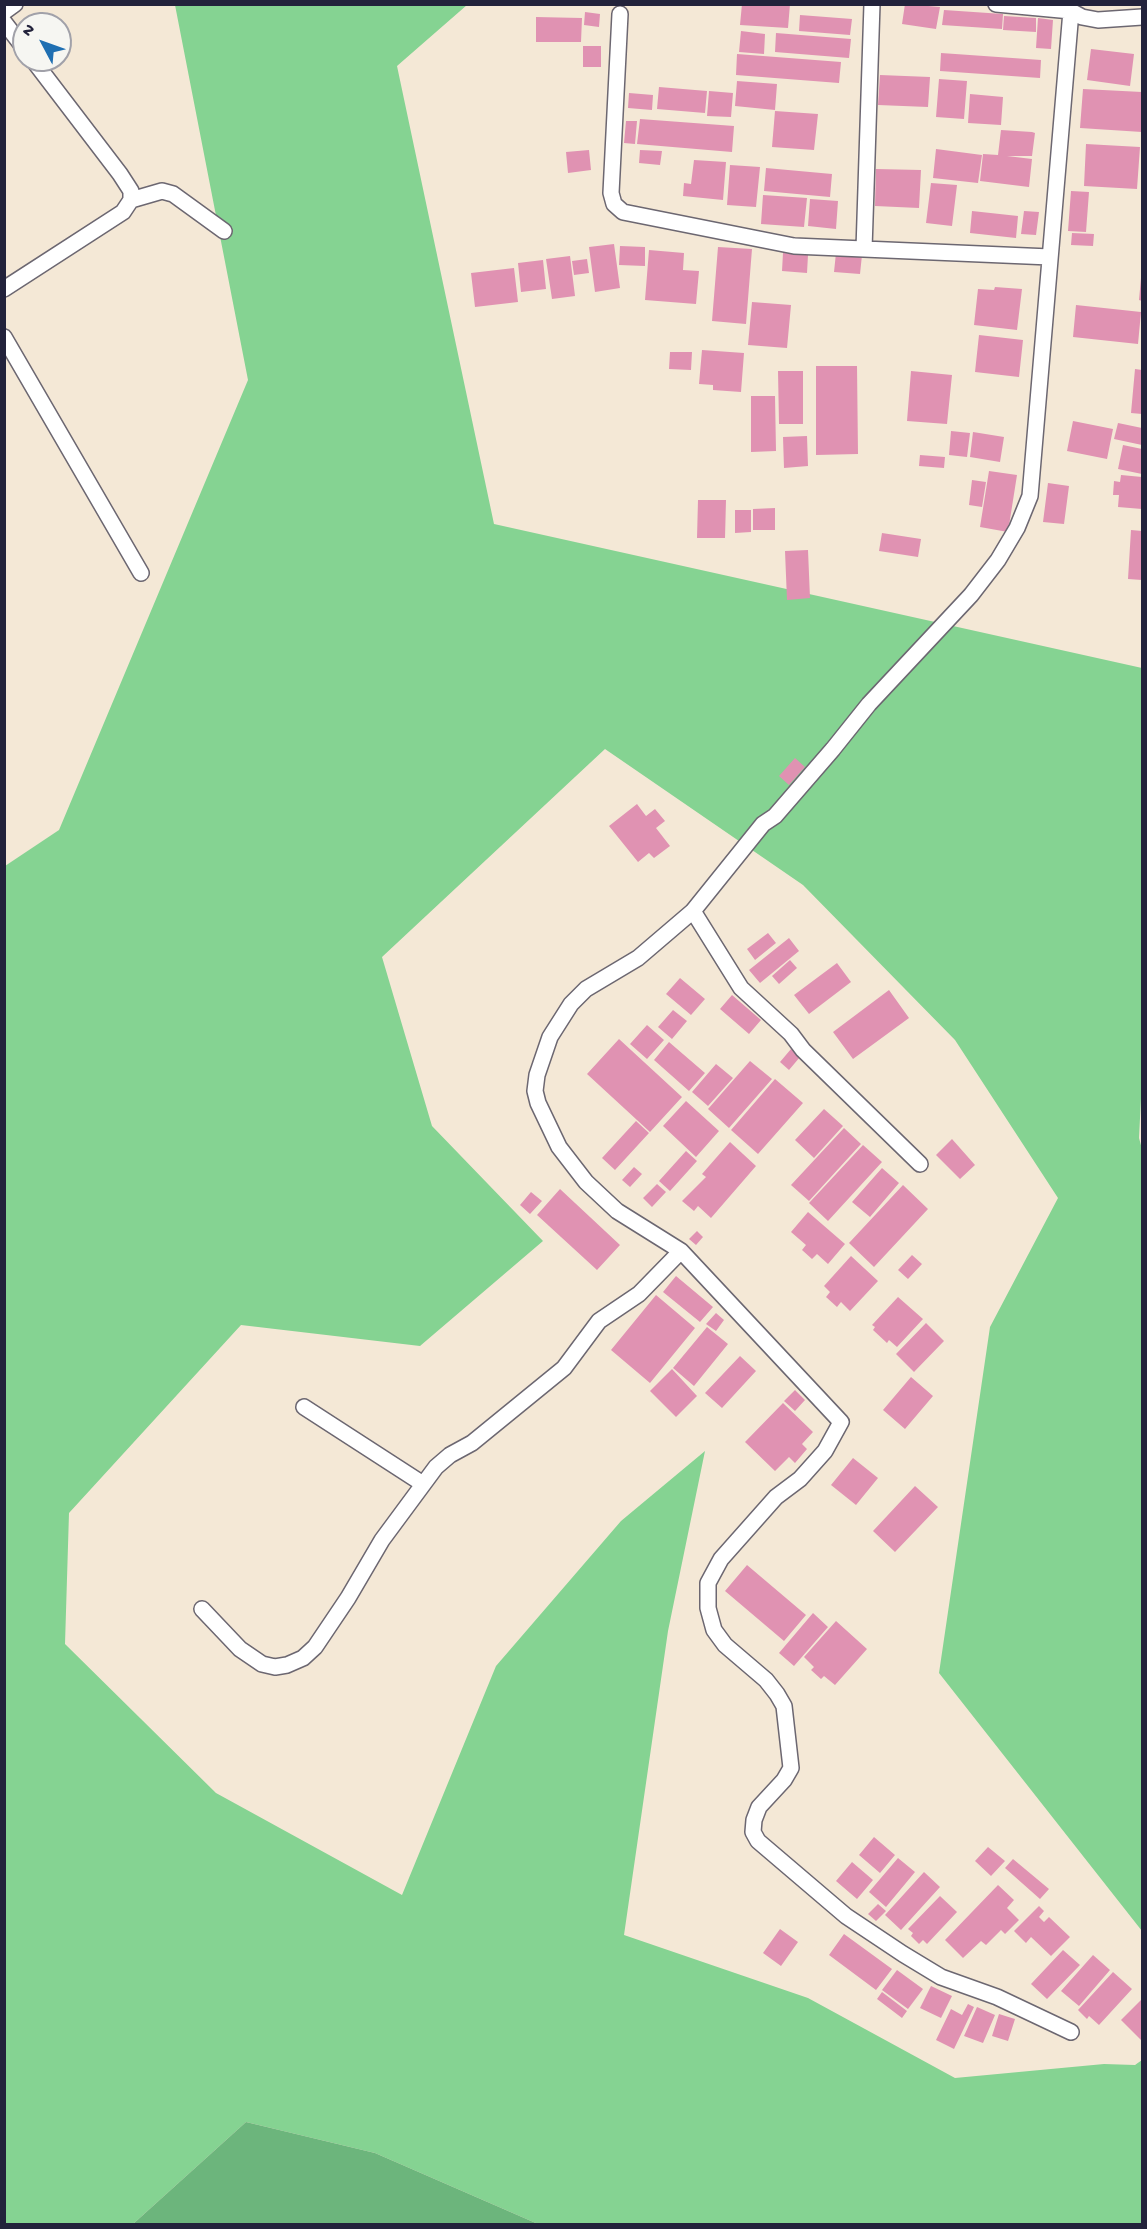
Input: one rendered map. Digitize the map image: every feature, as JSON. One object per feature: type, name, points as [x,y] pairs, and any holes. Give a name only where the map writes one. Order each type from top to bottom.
[{"type":"street","points":[[4,12],[15,4]]},
{"type":"street","points":[[864,249],[872,4]]},
{"type":"street","points":[[996,4],[1071,11],[1083,17],[1098,20],[1143,17]]},
{"type":"street","points":[[1071,11],[1030,496],[1017,528],[998,560],[971,595],[869,704],[775,816],[762,824],[693,911],[638,958],[586,989],[571,1004],[550,1036],[537,1075],[535,1091],[538,1103],[559,1148],[586,1182],[617,1211],[681,1251],[841,1422],[825,1451],[800,1479],[776,1497],[721,1559],[708,1583],[708,1608],[714,1629],[725,1645],[766,1680],[784,1706],[790,1768],[784,1780],[759,1807],[754,1820],[753,1832],[758,1841],[846,1916],[903,1954],[941,1977],[997,1997],[1071,2032]]},
{"type":"street","points":[[620,14],[611,193],[614,204],[623,212],[794,246],[1050,257]]},
{"type":"street","points":[[42,72],[120,174],[131,191],[132,200]]},
{"type":"street","points":[[4,289],[123,212],[132,200],[162,191],[173,194],[224,231]]},
{"type":"street","points":[[4,337],[141,573]]},
{"type":"street","points":[[693,911],[741,988],[920,1164]]},
{"type":"street","points":[[202,1609],[240,1650],[262,1664],[275,1667],[303,1658],[315,1647],[348,1598],[382,1540],[436,1467],[450,1455],[472,1443],[564,1368],[599,1322],[639,1294],[681,1251]]},
{"type":"street","points":[[304,1407],[423,1484]]},
{"type":"green space","points":[[175,5],[467,5],[397,66],[494,524],[1142,668],[1142,1079],[1139,1138],[1142,1149],[1142,1931],[939,1673],[990,1327],[1058,1198],[955,1040],[803,885],[605,749],[382,957],[432,1126],[543,1241],[420,1346],[241,1325],[69,1513],[65,1644],[216,1793],[402,1895],[496,1666],[621,1521],[705,1451],[668,1631],[624,1935],[808,1998],[955,2078],[1104,2064],[1135,2065],[1142,2060],[1142,2224],[538,2224],[375,2153],[246,2122],[133,2224],[5,2224],[5,866],[59,830],[248,380]]},
{"type":"green space","points":[[246,2122],[375,2153],[538,2224],[133,2224]]},
{"type":"building","points":[[742,4],[790,4],[788,28],[740,25]]},
{"type":"building","points":[[905,4],[940,7],[936,29],[902,24]]},
{"type":"building","points":[[944,10],[1003,14],[1002,29],[942,25]]},
{"type":"building","points":[[585,12],[600,14],[599,27],[584,25]]},
{"type":"building","points":[[800,15],[852,19],[850,35],[799,31]]},
{"type":"building","points":[[1004,16],[1036,18],[1036,32],[1003,30]]},
{"type":"building","points":[[536,17],[582,18],[581,42],[536,42]]},
{"type":"building","points":[[1038,18],[1053,20],[1051,49],[1036,48]]},
{"type":"building","points":[[741,31],[765,34],[764,54],[739,52]]},
{"type":"building","points":[[776,33],[851,39],[849,58],[775,52]]},
{"type":"building","points":[[583,46],[601,46],[601,67],[583,67]]},
{"type":"building","points":[[1091,49],[1134,54],[1130,86],[1087,80]]},
{"type":"building","points":[[941,53],[1041,60],[1040,78],[940,71]]},
{"type":"building","points":[[737,54],[841,62],[839,83],[736,75]]},
{"type":"building","points":[[880,75],[930,77],[928,107],[878,105]]},
{"type":"building","points":[[939,79],[967,81],[964,119],[936,117]]},
{"type":"building","points":[[737,81],[777,84],[775,110],[735,106]]},
{"type":"building","points":[[659,87],[707,91],[705,113],[657,109]]},
{"type":"building","points":[[1083,89],[1142,92],[1142,132],[1080,128]]},
{"type":"building","points":[[709,91],[733,93],[731,117],[707,116]]},
{"type":"building","points":[[629,93],[653,95],[652,110],[628,108]]},
{"type":"building","points":[[970,94],[1003,97],[1001,125],[968,123]]},
{"type":"building","points":[[775,111],[818,114],[814,150],[772,147]]},
{"type":"building","points":[[640,119],[734,126],[732,152],[637,144]]},
{"type":"building","points":[[626,121],[637,121],[635,144],[624,143]]},
{"type":"building","points":[[1001,130],[1035,133],[1032,156],[1007,156],[1032,159],[1029,187],[980,181],[983,154],[998,155]]},
{"type":"building","points":[[1086,144],[1140,147],[1137,189],[1084,186]]},
{"type":"building","points":[[936,149],[982,155],[978,183],[933,178]]},
{"type":"building","points":[[589,150],[591,170],[568,173],[566,152]]},
{"type":"building","points":[[640,150],[662,151],[660,165],[639,163]]},
{"type":"building","points":[[694,160],[726,162],[723,200],[683,196],[684,183],[691,184]]},
{"type":"building","points":[[730,165],[760,167],[756,207],[727,205]]},
{"type":"building","points":[[766,168],[832,174],[830,197],[764,191]]},
{"type":"building","points":[[876,169],[921,170],[919,208],[875,206]]},
{"type":"building","points":[[931,183],[957,185],[952,226],[926,223]]},
{"type":"building","points":[[1071,191],[1089,192],[1086,232],[1068,231]]},
{"type":"building","points":[[763,195],[807,198],[804,227],[761,224]]},
{"type":"building","points":[[810,199],[838,201],[836,229],[808,226]]},
{"type":"building","points":[[972,211],[1018,216],[1016,238],[970,233]]},
{"type":"building","points":[[1024,211],[1039,212],[1036,235],[1021,234]]},
{"type":"building","points":[[1072,233],[1094,234],[1093,246],[1071,245]]},
{"type":"building","points":[[614,244],[620,288],[595,292],[589,247]]},
{"type":"building","points":[[620,246],[645,247],[645,266],[619,265]]},
{"type":"building","points":[[718,247],[752,249],[746,324],[712,321]]},
{"type":"building","points":[[649,250],[684,253],[683,270],[699,271],[696,304],[645,300]]},
{"type":"building","points":[[783,253],[808,255],[807,273],[782,271]]},
{"type":"building","points":[[836,253],[862,255],[860,274],[834,272]]},
{"type":"building","points":[[570,256],[575,296],[552,299],[546,259]]},
{"type":"building","points":[[587,259],[589,273],[574,275],[572,261]]},
{"type":"building","points":[[543,260],[546,289],[521,292],[518,263]]},
{"type":"building","points":[[514,268],[518,302],[475,307],[471,273]]},
{"type":"building","points":[[1142,278],[1142,301],[1139,300]]},
{"type":"building","points":[[995,287],[1022,289],[1017,330],[974,325],[978,289],[994,290]]},
{"type":"building","points":[[752,302],[791,305],[787,348],[748,345]]},
{"type":"building","points":[[1076,305],[1141,312],[1138,344],[1073,337]]},
{"type":"building","points":[[979,335],[1023,340],[1019,377],[975,372]]},
{"type":"building","points":[[702,350],[744,353],[741,392],[713,390],[713,385],[699,384]]},
{"type":"building","points":[[670,352],[692,352],[691,370],[669,369]]},
{"type":"building","points":[[816,366],[857,366],[858,454],[816,455]]},
{"type":"building","points":[[1135,369],[1142,370],[1142,414],[1131,413]]},
{"type":"building","points":[[778,371],[803,371],[803,424],[779,424]]},
{"type":"building","points":[[911,371],[952,375],[947,424],[907,421]]},
{"type":"building","points":[[751,396],[775,396],[776,451],[751,452]]},
{"type":"building","points":[[1073,421],[1113,429],[1107,459],[1067,451]]},
{"type":"building","points":[[1118,423],[1142,428],[1142,445],[1114,439]]},
{"type":"building","points":[[951,431],[970,433],[967,457],[949,455]]},
{"type":"building","points":[[973,432],[1004,437],[1000,462],[970,457]]},
{"type":"building","points":[[807,436],[808,466],[784,468],[783,437]]},
{"type":"building","points":[[1123,445],[1142,449],[1142,474],[1118,469]]},
{"type":"building","points":[[920,455],[945,457],[944,468],[919,466]]},
{"type":"building","points":[[989,471],[1017,475],[1008,532],[980,527]]},
{"type":"building","points":[[1121,475],[1142,477],[1142,509],[1118,507],[1119,495],[1113,495],[1114,481],[1120,482]]},
{"type":"building","points":[[972,480],[986,482],[982,507],[969,505]]},
{"type":"building","points":[[1048,483],[1069,486],[1064,524],[1043,522]]},
{"type":"building","points":[[698,500],[726,500],[725,538],[697,538]]},
{"type":"building","points":[[775,508],[775,530],[753,530],[753,509]]},
{"type":"building","points":[[735,510],[751,510],[751,532],[735,533]]},
{"type":"building","points":[[1131,530],[1142,531],[1142,580],[1128,579]]},
{"type":"building","points":[[882,533],[921,539],[918,557],[879,551]]},
{"type":"building","points":[[808,550],[810,598],[787,600],[785,551]]},
{"type":"building","points":[[795,758],[805,767],[789,785],[779,776]]},
{"type":"building","points":[[637,804],[646,816],[655,809],[665,821],[656,828],[670,846],[654,858],[649,853],[638,862],[609,826]]},
{"type":"building","points":[[768,933],[776,943],[755,960],[747,949]]},
{"type":"building","points":[[789,938],[799,951],[760,983],[749,970]]},
{"type":"building","points":[[790,960],[797,968],[779,984],[772,976]]},
{"type":"building","points":[[837,963],[851,982],[809,1014],[794,995]]},
{"type":"building","points":[[680,978],[705,999],[691,1015],[666,994]]},
{"type":"building","points":[[889,990],[909,1018],[853,1059],[833,1032]]},
{"type":"building","points":[[732,995],[761,1020],[749,1034],[720,1009]]},
{"type":"building","points":[[673,1010],[687,1021],[672,1039],[658,1027]]},
{"type":"building","points":[[647,1025],[664,1040],[647,1059],[630,1044]]},
{"type":"building","points":[[619,1039],[682,1097],[650,1132],[587,1074]]},
{"type":"building","points":[[669,1042],[705,1073],[689,1091],[654,1060]]},
{"type":"building","points":[[791,1049],[800,1057],[789,1070],[780,1062]]},
{"type":"building","points":[[750,1061],[772,1079],[729,1128],[708,1109]]},
{"type":"building","points":[[716,1064],[733,1078],[708,1106],[692,1092]]},
{"type":"building","points":[[775,1079],[803,1103],[758,1154],[731,1130]]},
{"type":"building","points":[[686,1101],[719,1131],[696,1157],[663,1126]]},
{"type":"building","points":[[824,1109],[843,1126],[814,1158],[795,1140]]},
{"type":"building","points":[[636,1121],[649,1133],[615,1170],[602,1158]]},
{"type":"building","points":[[844,1128],[861,1144],[809,1201],[791,1185]]},
{"type":"building","points":[[952,1139],[975,1165],[960,1179],[936,1155]]},
{"type":"building","points":[[730,1142],[756,1166],[711,1218],[698,1206],[694,1211],[682,1201],[706,1177],[702,1174]]},
{"type":"building","points":[[863,1145],[882,1162],[828,1221],[809,1203]]},
{"type":"building","points":[[686,1151],[697,1161],[670,1191],[659,1181]]},
{"type":"building","points":[[634,1167],[642,1174],[630,1187],[622,1180]]},
{"type":"building","points":[[882,1168],[899,1183],[870,1217],[852,1202]]},
{"type":"building","points":[[657,1184],[666,1192],[652,1207],[643,1198]]},
{"type":"building","points":[[903,1185],[928,1209],[874,1267],[849,1243]]},
{"type":"building","points":[[560,1189],[620,1245],[597,1270],[537,1215]]},
{"type":"building","points":[[531,1192],[542,1201],[530,1214],[520,1205]]},
{"type":"building","points":[[808,1212],[845,1244],[828,1264],[817,1254],[812,1259],[802,1250],[806,1245],[791,1232]]},
{"type":"building","points":[[697,1231],[703,1237],[696,1245],[689,1239]]},
{"type":"building","points":[[912,1255],[922,1264],[908,1279],[898,1270]]},
{"type":"building","points":[[851,1256],[878,1281],[850,1311],[841,1302],[837,1307],[826,1297],[830,1292],[824,1286]]},
{"type":"building","points":[[676,1276],[713,1307],[700,1322],[663,1292]]},
{"type":"building","points":[[656,1295],[695,1328],[650,1383],[611,1350]]},
{"type":"building","points":[[898,1297],[923,1319],[897,1347],[889,1340],[887,1343],[873,1330],[875,1327],[872,1325]]},
{"type":"building","points":[[716,1313],[724,1320],[716,1331],[706,1324]]},
{"type":"building","points":[[926,1323],[944,1341],[914,1372],[896,1354]]},
{"type":"building","points":[[707,1327],[728,1344],[694,1386],[673,1368]]},
{"type":"building","points":[[740,1356],[756,1371],[722,1408],[705,1393]]},
{"type":"building","points":[[672,1369],[697,1396],[676,1417],[650,1391]]},
{"type":"building","points":[[911,1377],[933,1396],[905,1429],[883,1410]]},
{"type":"building","points":[[795,1390],[805,1400],[795,1411],[784,1401]]},
{"type":"building","points":[[783,1403],[813,1432],[802,1444],[807,1449],[795,1463],[789,1457],[775,1471],[745,1442]]},
{"type":"building","points":[[853,1458],[878,1478],[856,1505],[831,1485]]},
{"type":"building","points":[[915,1486],[938,1507],[895,1552],[873,1531]]},
{"type":"building","points":[[747,1565],[806,1615],[784,1641],[725,1591]]},
{"type":"building","points":[[813,1613],[828,1627],[794,1666],[779,1653]]},
{"type":"building","points":[[836,1621],[867,1649],[835,1685],[824,1676],[821,1679],[811,1670],[814,1667],[804,1657]]},
{"type":"building","points":[[874,1837],[895,1855],[880,1873],[859,1855]]},
{"type":"building","points":[[988,1847],[1005,1861],[991,1876],[975,1861]]},
{"type":"building","points":[[898,1858],[915,1872],[886,1907],[869,1892]]},
{"type":"building","points":[[1013,1859],[1049,1889],[1040,1899],[1005,1868]]},
{"type":"building","points":[[852,1862],[873,1880],[857,1899],[836,1881]]},
{"type":"building","points":[[924,1872],[940,1887],[901,1930],[885,1915]]},
{"type":"building","points":[[998,1885],[1014,1900],[1007,1908],[1019,1920],[1005,1934],[1001,1930],[986,1945],[981,1941],[963,1958],[945,1940]]},
{"type":"building","points":[[940,1896],[957,1912],[927,1944],[923,1940],[919,1944],[908,1929]]},
{"type":"building","points":[[878,1904],[886,1911],[876,1921],[868,1914]]},
{"type":"building","points":[[1039,1906],[1044,1911],[1039,1917],[1044,1922],[1049,1917],[1070,1937],[1051,1956],[1031,1937],[1026,1943],[1014,1931]]},
{"type":"building","points":[[780,1929],[798,1942],[781,1966],[763,1953]]},
{"type":"building","points":[[844,1934],[892,1969],[876,1990],[829,1955]]},
{"type":"building","points":[[1063,1950],[1080,1965],[1047,1999],[1031,1984]]},
{"type":"building","points":[[1093,1955],[1110,1970],[1079,2006],[1061,1991]]},
{"type":"building","points":[[897,1970],[923,1989],[908,2009],[882,1990]]},
{"type":"building","points":[[1113,1972],[1132,1989],[1099,2025],[1089,2016],[1087,2019],[1078,2010]]},
{"type":"building","points":[[931,1986],[952,1996],[941,2018],[920,2008]]},
{"type":"building","points":[[882,1992],[907,2011],[902,2018],[877,1999]]},
{"type":"building","points":[[1142,1999],[1142,2041],[1121,2020]]},
{"type":"building","points":[[968,2004],[974,2007],[954,2049],[936,2040],[951,2009],[962,2015]]},
{"type":"building","points":[[977,2007],[995,2015],[983,2043],[964,2036]]},
{"type":"building","points":[[999,2014],[1015,2019],[1008,2041],[992,2036]]}]
